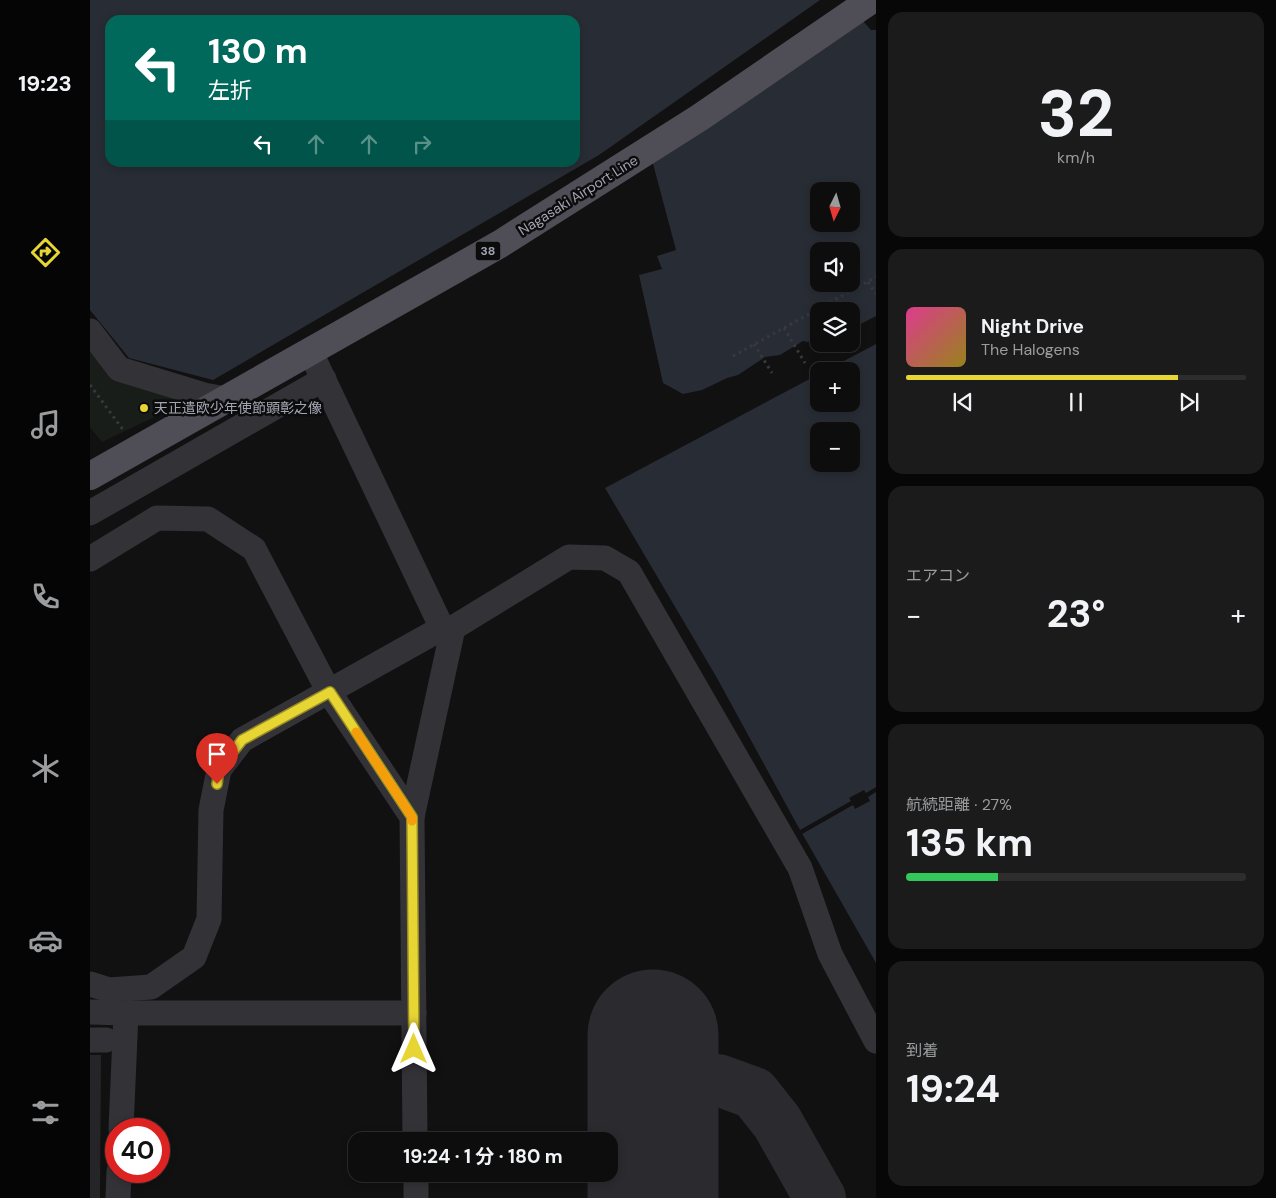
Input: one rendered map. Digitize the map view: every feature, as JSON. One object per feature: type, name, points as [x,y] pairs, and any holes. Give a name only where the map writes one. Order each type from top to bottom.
[{"type":"main road","name":"Nagasaki Airport Line","points":[[90,476],[500,244],[700,118],[871,0]]},
{"type":"street","points":[[90,332],[119,369],[204,395],[226,399]]},
{"type":"street","points":[[310,352],[447,628],[412,817],[415,1132]]},
{"type":"street","points":[[90,513],[324,379]]},
{"type":"street","points":[[90,559],[157,518],[208,519],[254,549],[330,692],[412,817]]},
{"type":"street","points":[[90,984],[109,990],[151,987],[194,957],[209,919],[211,810],[219,770],[242,740],[447,628],[569,558],[605,558],[629,572],[800,868],[830,954],[876,1041]]},
{"type":"street","points":[[90,1012],[414,1013]]},
{"type":"street","points":[[121,1118],[126,1013]]},
{"type":"street","points":[[416,1182],[416,1198]]},
{"type":"street","points":[[118,1198],[119,1183]]},
{"type":"path","points":[[831,302],[876,277]]},
{"type":"path","points":[[868,282],[876,294]]},
{"type":"path","points":[[733,356],[810,314]]},
{"type":"path","points":[[784,328],[805,363]]},
{"type":"path","points":[[754,344],[772,373]]},
{"type":"path","points":[[90,384],[128,436]]},
{"type":"shaded area","points":[[90,0],[820,0],[599,155],[580,166],[580,15],[105,15],[105,167],[578,167],[213,380],[129,358],[90,310]]},
{"type":"shaded area","points":[[861,19],[871,30],[876,30],[876,316],[860,324],[860,302],[810,302],[810,341],[808,342],[803,341],[780,355],[765,357],[738,375],[702,390],[683,394],[663,383],[639,275],[662,269],[657,256],[676,250],[652,160]]},
{"type":"shaded area","points":[[90,326],[122,365],[201,395],[102,442],[90,427]]},
{"type":"shaded area","points":[[876,344],[876,963],[795,821],[717,678],[605,488],[810,379],[810,412],[860,412],[860,362],[842,362]]},
{"type":"pier","points":[[876,787],[876,792],[868,797],[870,801],[855,809],[853,805],[802,834],[800,830],[851,801],[849,798],[864,790],[866,793]]},
{"type":"building","points":[[90,1055],[101,1055],[100,1198],[90,1198]]},
{"type":"taxiway","points":[[654,1080],[718,1080],[754,1093],[777,1122],[820,1198]]},
{"type":"runway","points":[[653,1035],[653,1198]]},
{"type":"slow traffic","points":[[356,732],[412,817],[412,821]]},
{"type":"place","name":"天正遣欧少年使節顕彰之像","points":[[144,408]]},
{"type":"route","points":[[217,784],[219,770],[242,740],[330,692],[412,817],[414,1049]]}]
